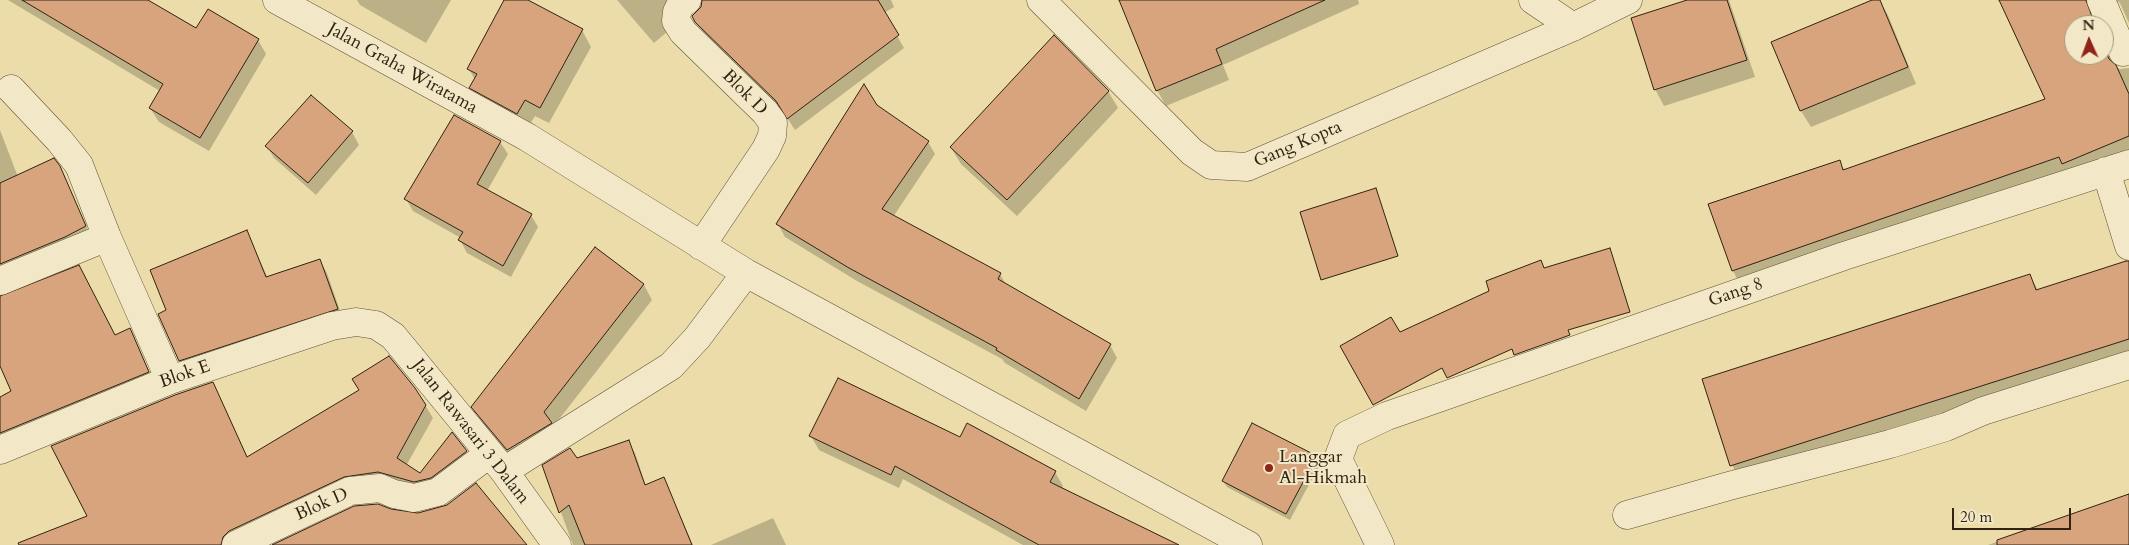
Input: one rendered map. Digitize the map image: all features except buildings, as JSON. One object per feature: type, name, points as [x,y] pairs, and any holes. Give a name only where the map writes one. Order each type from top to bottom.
[{"type":"street","name":"Jalan Graha Wiratama","points":[[277,0],[527,137],[746,273],[1248,545]]},
{"type":"street","name":"Blok D","points":[[687,0],[681,4],[677,12],[676,21],[683,32],[765,112],[773,123],[772,136],[766,149],[701,246]]},
{"type":"street","name":"Gang Kopta","points":[[1041,0],[1192,152],[1211,165],[1247,167],[1573,27],[1628,0]]},
{"type":"street","points":[[1533,0],[1573,27]]},
{"type":"street","points":[[2101,0],[2123,52]]},
{"type":"street","points":[[11,89],[59,140],[79,165],[107,237],[170,380]]},
{"type":"street","points":[[2117,168],[2129,246]]},
{"type":"street","name":"Gang 8","points":[[1380,545],[1338,459],[1347,435],[1387,416],[1798,272],[2117,168]]},
{"type":"street","points":[[0,281],[107,237]]},
{"type":"street","name":"Blok D","points":[[236,545],[350,491],[380,488],[394,494],[414,498],[438,492],[496,463],[671,366],[697,338],[746,273]]},
{"type":"street","name":"Blok E","points":[[0,450],[170,380],[332,326],[356,322],[376,325]]},
{"type":"street","name":"Jalan Rawasari 3 Dalam","points":[[376,325],[393,336],[496,463],[557,545]]},
{"type":"street","points":[[1628,515],[1729,486],[1890,444],[1946,427],[1984,411],[2129,365]]},
{"type":"place","name":"Langgar Al-Hikmah","points":[[1269,468]]}]
